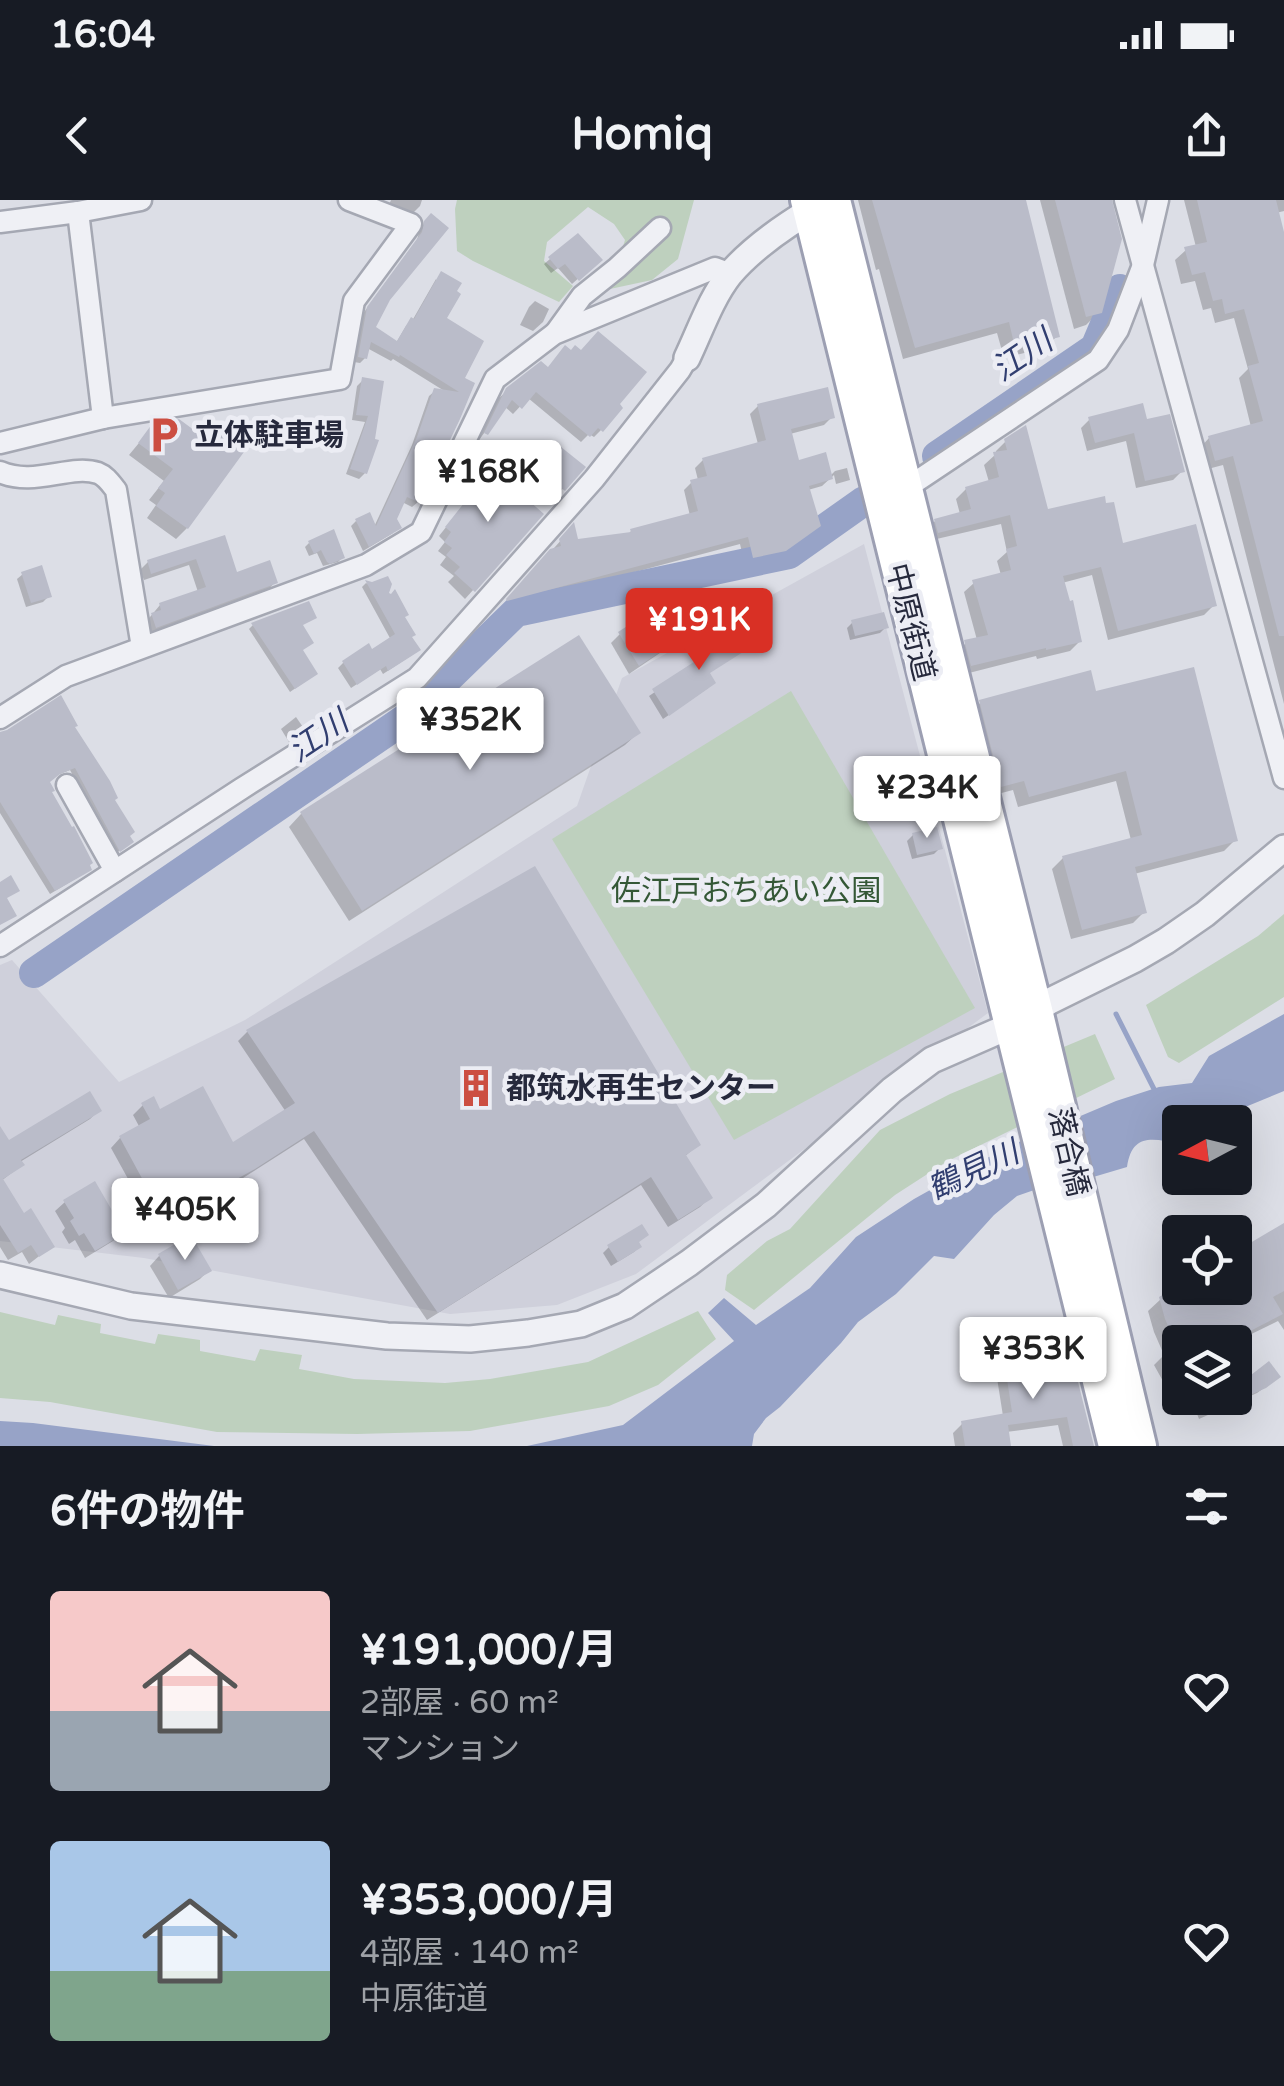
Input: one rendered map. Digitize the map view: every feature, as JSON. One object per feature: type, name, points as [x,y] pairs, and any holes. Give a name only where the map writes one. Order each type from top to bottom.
[{"type":"main road","name":"中原街道","points":[[819,203],[906,489],[1026,1028]]},
{"type":"main road","name":"中原街道","points":[[819,203],[1026,1028]]},
{"type":"main road","name":"落合橋","points":[[1026,1028],[1086,1275]]},
{"type":"main road","points":[[1086,1275],[1115,1446]]},
{"type":"main road","points":[[1086,1275],[1140,1446]]},
{"type":"street","points":[[0,222],[141,200]]},
{"type":"street","points":[[0,442],[103,418],[340,379],[354,301],[411,224],[349,200]]},
{"type":"street","points":[[1126,200],[1284,778]]},
{"type":"street","points":[[906,489],[1098,360],[1118,330],[1142,265],[1158,200]]},
{"type":"street","points":[[0,946],[417,678],[594,479],[680,370],[731,274],[772,235],[819,203]]},
{"type":"street","points":[[78,212],[103,418]]},
{"type":"street","points":[[0,718],[66,676],[366,566],[421,532],[496,380],[554,334],[582,296],[660,228]]},
{"type":"street","points":[[554,334],[715,268],[731,274]]},
{"type":"street","points":[[0,472],[30,478],[98,473],[108,480],[116,490],[142,647]]},
{"type":"street","points":[[66,798],[115,871]]},
{"type":"street","points":[[0,1275],[131,1306],[386,1336],[470,1340],[581,1324],[625,1306],[705,1251],[766,1204],[892,1090],[932,1060],[1026,1028],[1205,914],[1284,848]]},
{"type":"shaded area","points":[[864,544],[988,1013],[636,1274],[557,1305],[450,1314],[144,1258],[0,1241],[0,965],[12,960],[119,1082],[245,1020],[577,806],[622,678]]},
{"type":"green space","points":[[457,200],[694,200],[678,259],[652,280],[610,289],[625,240],[614,224],[588,207],[547,242],[544,261],[573,286],[559,302],[457,251]]},
{"type":"green space","name":"佐江戸おちあい公園","points":[[791,691],[975,1008],[734,1140],[552,839]]},
{"type":"green space","points":[[1284,914],[1284,997],[1179,1063],[1168,1057],[1146,1005],[1258,936]]},
{"type":"green space","points":[[1095,1034],[1115,1079],[946,1162],[895,1195],[754,1310],[725,1290],[727,1275],[767,1241],[790,1229],[880,1130],[950,1094]]},
{"type":"green space","points":[[698,1311],[716,1339],[658,1385],[609,1406],[470,1431],[217,1432],[50,1402],[0,1398],[0,1312],[55,1325],[58,1315],[101,1324],[100,1333],[155,1344],[158,1334],[200,1340],[200,1351],[255,1361],[260,1349],[302,1355],[299,1369],[354,1379],[445,1383],[588,1362]]},
{"type":"water","name":"鶴見川","points":[[1284,1014],[1284,1091],[1250,1105],[1162,1105],[1162,1141],[1139,1143],[1133,1148],[1127,1167],[1017,1196],[954,1259],[934,1256],[896,1294],[858,1322],[766,1418],[754,1434],[752,1446],[527,1446],[623,1425],[734,1341],[708,1313],[724,1298],[756,1325],[810,1288],[856,1237],[914,1199],[1007,1147],[1116,1101],[1159,1087],[1192,1083],[1209,1056]]},
{"type":"water","points":[[0,1421],[33,1423],[214,1446],[0,1446]]},
{"type":"building","points":[[872,200],[1026,200],[1060,337],[1015,348],[1009,322],[915,348]]},
{"type":"building","points":[[1055,200],[1112,200],[1122,239],[1102,313],[1086,317]]},
{"type":"building","points":[[1197,200],[1276,200],[1284,232],[1284,636],[1279,636],[1233,456],[1215,461],[1208,436],[1263,421],[1248,366],[1259,363],[1244,309],[1225,314],[1222,299],[1213,301],[1205,272],[1192,275],[1184,247],[1207,242]]},
{"type":"building","points":[[431,213],[449,228],[390,300],[376,327],[397,341],[441,271],[462,283],[457,291],[461,294],[447,318],[484,341],[465,378],[475,383],[420,503],[407,497],[397,519],[402,528],[369,547],[355,519],[370,512],[376,526],[417,437],[434,388],[459,392],[400,355],[371,342],[367,359],[358,357],[367,307],[422,232]]},
{"type":"building","points":[[578,233],[603,260],[579,281],[565,264],[558,269],[548,257]]},
{"type":"building","points":[[598,331],[647,372],[603,432],[598,428],[590,437],[536,392],[522,409],[512,400],[488,435],[484,433],[506,388],[541,361],[548,367],[565,345],[581,350]]},
{"type":"building","points":[[362,377],[384,381],[375,439],[379,440],[367,474],[350,469],[368,416],[356,415]]},
{"type":"building","points":[[828,387],[835,418],[791,429],[799,460],[826,452],[833,479],[809,486],[821,526],[786,551],[753,558],[748,537],[507,601],[550,549],[561,546],[559,539],[574,522],[578,539],[631,532],[630,529],[698,511],[690,480],[707,476],[702,458],[766,440],[757,404]]},
{"type":"building","points":[[1143,403],[1147,419],[1170,414],[1185,472],[1145,481],[1134,433],[1095,443],[1088,417]]},
{"type":"building","points":[[179,419],[206,439],[218,423],[249,445],[188,529],[156,506],[165,493],[158,488],[173,469],[138,443],[152,424],[163,422],[170,427]]},
{"type":"building","points":[[1026,425],[1048,509],[1105,496],[1106,503],[1114,502],[1123,543],[1196,524],[1217,606],[1118,631],[1101,567],[1063,576],[1082,642],[971,666],[964,640],[988,635],[972,580],[1011,570],[1006,549],[1017,546],[1010,515],[938,533],[934,519],[971,509],[965,487],[999,477],[993,452],[1007,450],[1004,439]]},
{"type":"building","points":[[556,443],[586,467],[565,491],[536,467]]},
{"type":"building","points":[[480,458],[544,514],[475,592],[454,573],[460,567],[446,555],[452,548],[444,542],[451,532],[445,527],[476,488],[463,477]]},
{"type":"building","points":[[334,529],[345,558],[330,564],[321,550],[314,554],[308,541]]},
{"type":"building","points":[[225,535],[237,572],[270,560],[278,583],[156,628],[151,613],[161,610],[159,603],[206,587],[196,559],[151,574],[147,560]]},
{"type":"building","points":[[42,565],[52,597],[31,603],[21,572]]},
{"type":"building","points":[[388,576],[392,584],[389,593],[395,589],[409,615],[405,617],[416,635],[412,637],[421,650],[357,685],[342,661],[369,643],[372,649],[395,634],[365,580],[372,582]]},
{"type":"building","points":[[668,600],[689,633],[639,666],[618,632]]},
{"type":"building","points":[[309,601],[317,618],[303,625],[314,643],[303,650],[318,674],[295,689],[251,623]]},
{"type":"building","points":[[884,612],[889,628],[855,636],[851,620]]},
{"type":"building","points":[[739,628],[751,647],[710,673],[716,683],[669,716],[652,689]]},
{"type":"building","points":[[579,635],[641,733],[362,911],[300,812]]},
{"type":"building","points":[[1194,667],[1238,841],[1135,867],[1147,913],[1082,930],[1062,856],[1142,835],[1126,771],[1029,797],[1024,781],[1001,787],[979,700],[1091,670],[1096,691]]},
{"type":"building","points":[[61,695],[135,832],[130,836],[134,842],[120,852],[75,768],[60,774],[50,782],[55,791],[52,792],[93,863],[92,870],[55,891],[0,802],[0,732]]},
{"type":"building","points":[[937,827],[943,849],[917,855],[912,833]]},
{"type":"building","name":"都筑水再生センター","points":[[535,866],[701,1145],[686,1155],[713,1198],[678,1220],[651,1177],[438,1313],[314,1131],[164,1219],[119,1136],[150,1119],[141,1103],[154,1096],[160,1109],[203,1086],[233,1142],[295,1103],[246,1030]]},
{"type":"building","points":[[11,875],[20,891],[7,898],[17,916],[0,925],[0,882]]},
{"type":"building","points":[[90,1091],[102,1111],[21,1160],[25,1165],[3,1179],[24,1213],[31,1208],[55,1247],[39,1257],[31,1245],[18,1253],[0,1225],[0,1126],[9,1140]]},
{"type":"building","points":[[95,1181],[125,1233],[95,1251],[84,1233],[79,1236],[63,1200]]},
{"type":"building","points":[[1284,1223],[1284,1291],[1273,1297],[1283,1314],[1252,1330],[1252,1325],[1168,1325],[1159,1297],[1162,1295],[1162,1305],[1252,1305],[1252,1242]]},
{"type":"building","points":[[642,1224],[649,1235],[639,1242],[642,1247],[618,1262],[607,1245]]},
{"type":"building","points":[[191,1235],[212,1271],[178,1290],[158,1254]]},
{"type":"building","points":[[1037,1340],[1055,1378],[1076,1374],[1094,1446],[1073,1446],[1067,1417],[1008,1425],[1011,1446],[965,1446],[961,1421],[1012,1412],[1005,1366],[1018,1353],[1016,1349]]},
{"type":"building","points":[[1269,1361],[1281,1377],[1252,1394],[1252,1374]]},
{"type":"waterway","name":"江川","points":[[937,456],[1095,348],[1120,289]]},
{"type":"waterway","name":"江川","points":[[34,973],[408,717],[516,612],[789,554],[864,501]]},
{"type":"waterway","points":[[1116,1014],[1155,1091]]},
{"type":"place","name":"立体駐車場","points":[[164,435]]},
{"type":"place","name":"都筑水再生センター","points":[[476,1088]]}]
